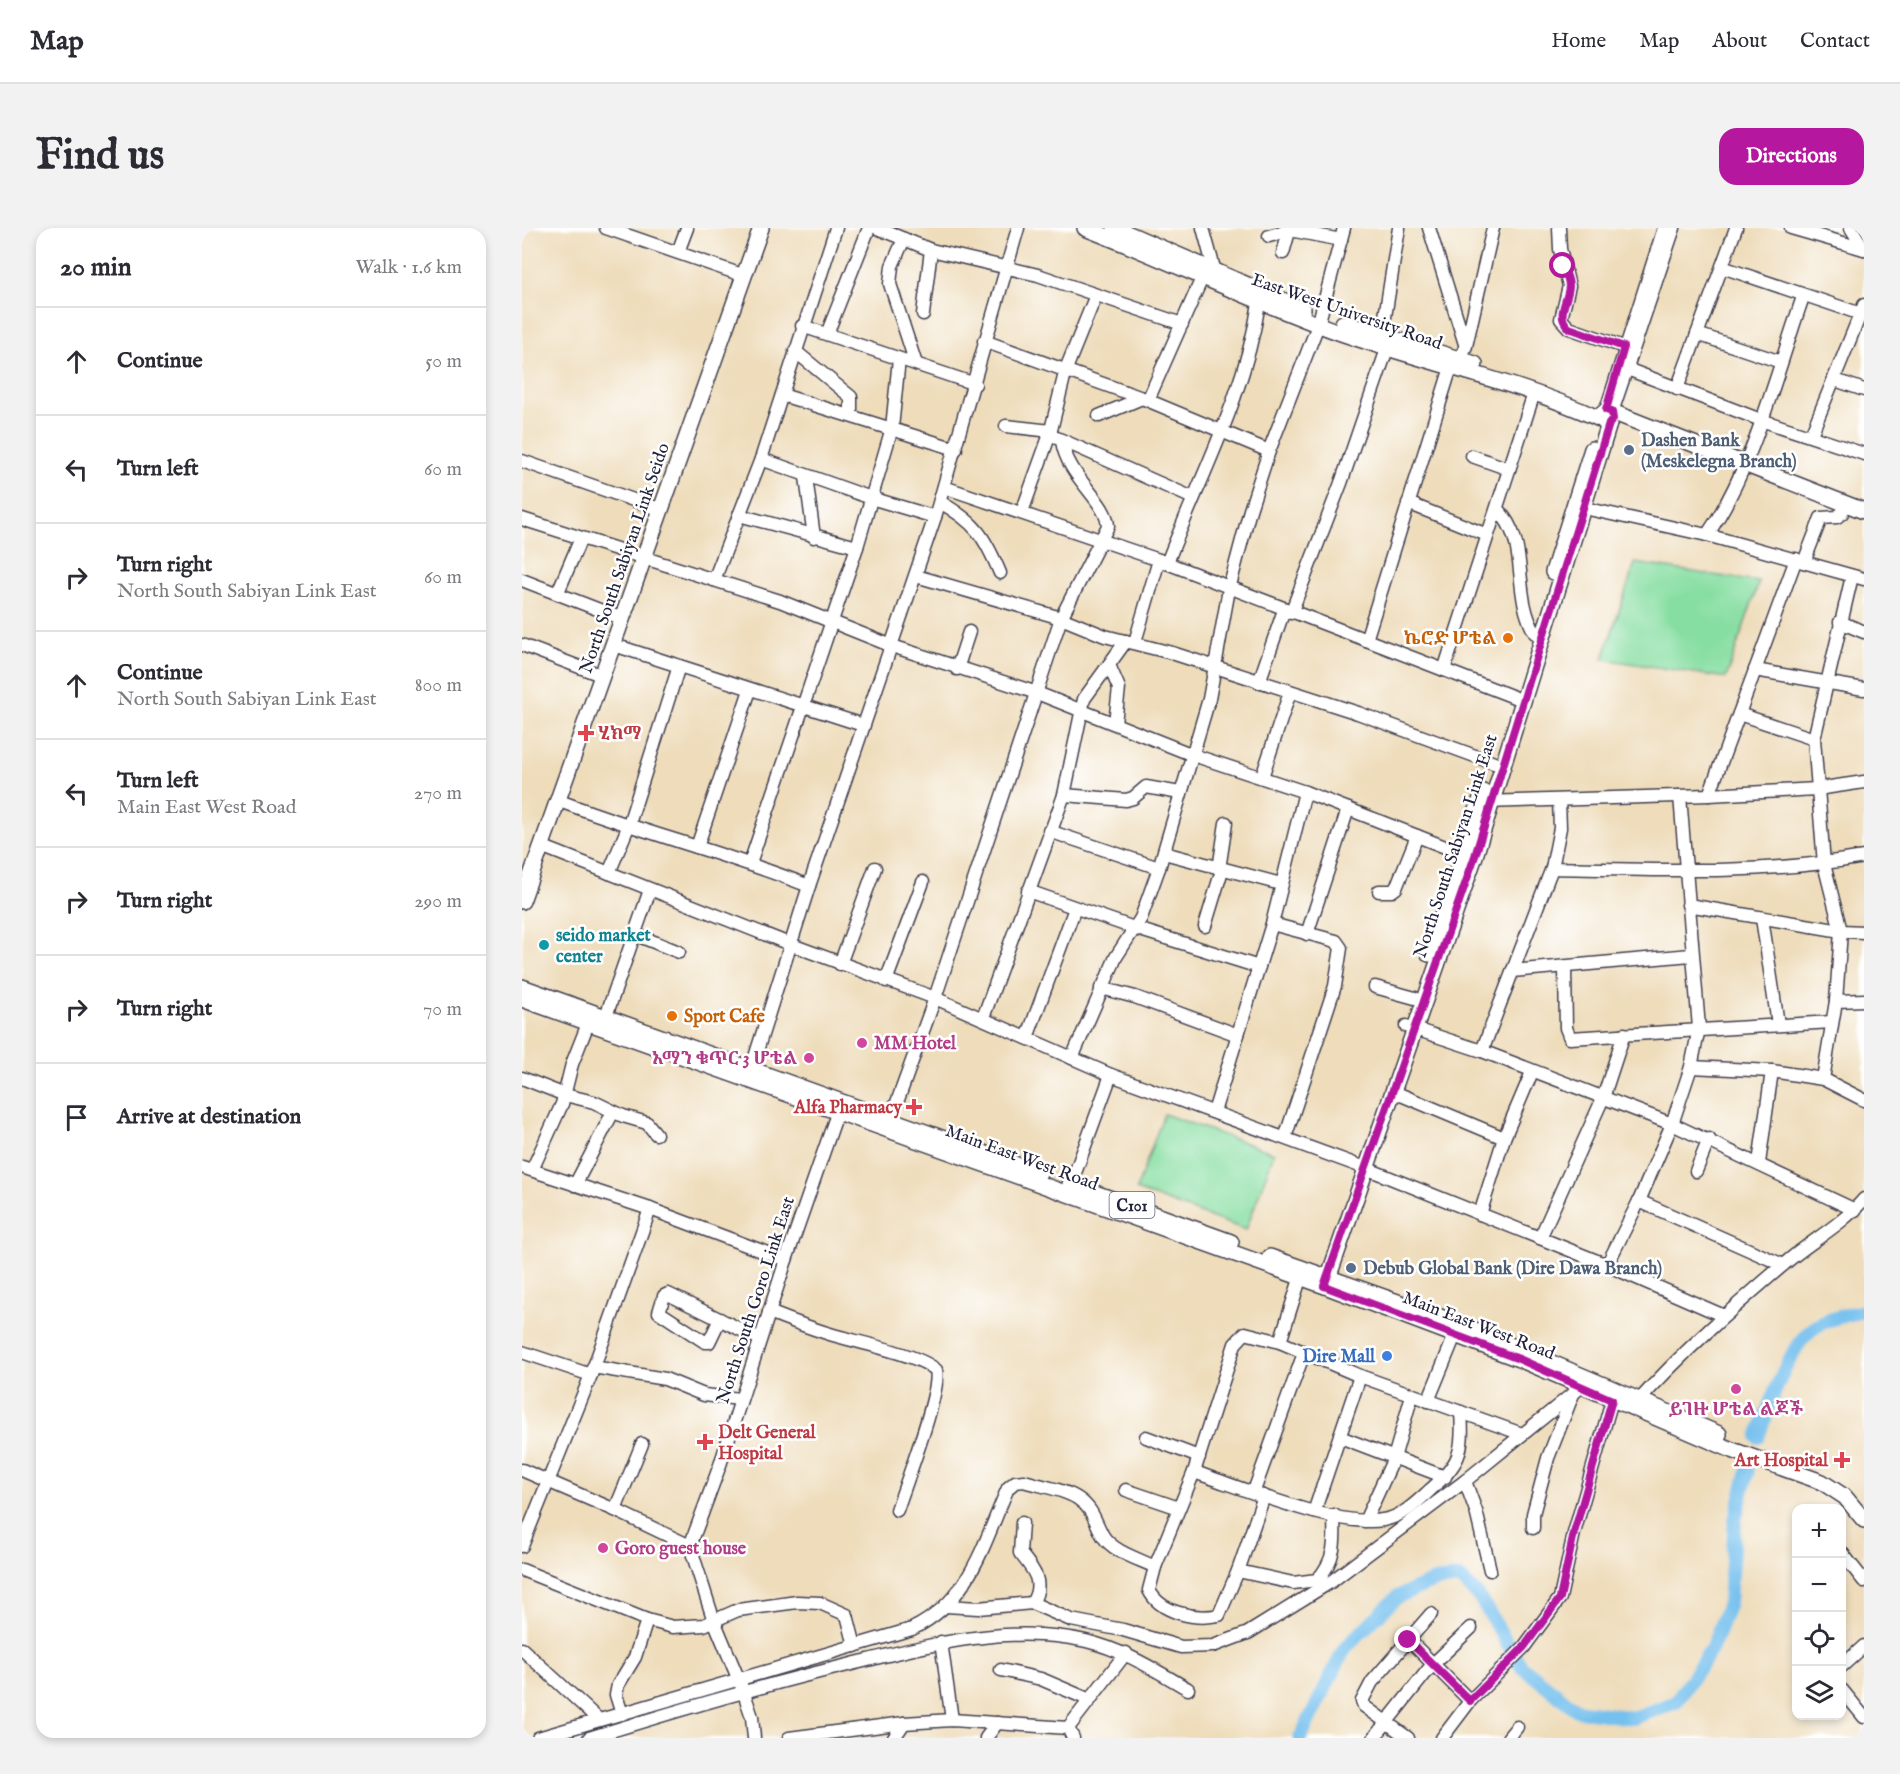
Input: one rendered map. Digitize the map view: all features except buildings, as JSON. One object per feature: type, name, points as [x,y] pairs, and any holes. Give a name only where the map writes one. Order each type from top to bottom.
[{"type":"main road","name":"North South Sabiyan Link Seido","points":[[522,901],[761,228]]},
{"type":"main road","name":"East West University Road","points":[[1085,228],[1208,272],[1259,303],[1320,320],[1384,342],[1459,358],[1541,384],[1607,417]]},
{"type":"main road","name":"East West University Road","points":[[1115,228],[1208,272],[1320,320]]},
{"type":"main road","name":"East West University Road","points":[[1459,358],[1534,393],[1607,417],[1864,511]]},
{"type":"main road","name":"North South Sabiyan Link East","points":[[1363,1167],[1394,1092],[1415,998],[1463,854],[1485,802],[1584,508],[1607,417]]},
{"type":"main road","name":"North South Sabiyan Link East","points":[[1322,1280],[1410,1027],[1475,856],[1494,763],[1514,697],[1529,668],[1535,633],[1607,417]]},
{"type":"main road","name":"East West University Road","points":[[1744,469],[1864,522]]},
{"type":"main road","name":"Main East West Road","points":[[522,987],[606,1016],[624,1029]]},
{"type":"main road","name":"Main East West Road","points":[[522,999],[589,1021],[624,1029],[1061,1184],[1457,1330],[1733,1445],[1800,1468],[1832,1476],[1864,1514]]},
{"type":"main road","name":"Main East West Road","points":[[1270,1262],[1300,1279],[1322,1280]]},
{"type":"main road","name":"Main East West Road","points":[[1457,1330],[1577,1390],[1636,1405]]},
{"type":"street","points":[[606,228],[745,276]]},
{"type":"street","points":[[678,252],[687,228]]},
{"type":"street","points":[[714,580],[761,459],[802,326],[836,228]]},
{"type":"street","points":[[827,334],[869,228]]},
{"type":"street","points":[[877,228],[931,250],[1007,267],[1182,324]]},
{"type":"street","points":[[750,1074],[809,886],[940,502],[1018,228]]},
{"type":"street","points":[[1099,416],[1145,399],[1208,272],[1203,228]]},
{"type":"street","points":[[1259,682],[1341,483],[1384,342],[1399,228]]},
{"type":"street","points":[[1429,228],[1459,358]]},
{"type":"street","points":[[1366,640],[1408,503],[1459,358],[1493,228]]},
{"type":"street","points":[[1559,228],[1560,249],[1569,286],[1561,319],[1569,328],[1624,347]]},
{"type":"street","name":"North South Sabiyan Link East","points":[[1607,417],[1624,347],[1664,228]]},
{"type":"street","name":"North South Sabiyan Link East","points":[[1607,417],[1627,369],[1674,228]]},
{"type":"street","points":[[1677,389],[1736,228]]},
{"type":"street","points":[[1791,228],[1864,249]]},
{"type":"street","points":[[1851,228],[1864,249]]},
{"type":"street","points":[[1283,253],[1290,229]]},
{"type":"street","points":[[1072,1058],[1101,988],[1149,900],[1193,755],[1215,668],[1229,590],[1269,451],[1320,320],[1343,234],[1290,229],[1269,236]]},
{"type":"street","points":[[904,239],[892,266],[890,284],[916,364]]},
{"type":"street","points":[[923,314],[931,250]]},
{"type":"street","points":[[1722,267],[1803,297],[1863,311],[1811,435]]},
{"type":"street","points":[[1022,512],[1050,432],[1066,369],[1096,295]]},
{"type":"street","points":[[1707,535],[1724,511],[1744,469],[1803,297]]},
{"type":"street","points":[[983,1017],[1064,795],[1080,711],[1092,686],[1131,642],[1163,562],[1223,430],[1248,358],[1259,303]]},
{"type":"street","points":[[802,326],[975,384]]},
{"type":"street","points":[[1697,334],[1780,362]]},
{"type":"street","points":[[984,341],[1145,399],[1269,451]]},
{"type":"street","points":[[795,351],[851,397],[851,414]]},
{"type":"street","points":[[750,862],[856,547],[892,428],[899,359]]},
{"type":"street","points":[[1627,369],[1761,420],[1864,454]]},
{"type":"street","points":[[1835,380],[1864,390]]},
{"type":"street","points":[[1444,669],[1534,393]]},
{"type":"street","points":[[782,395],[851,414],[956,448]]},
{"type":"street","points":[[1006,426],[1050,432],[1062,441],[1193,498]]},
{"type":"street","points":[[888,1124],[936,998],[1061,618],[1108,526],[1106,516],[1071,471],[1064,456],[1062,441]]},
{"type":"street","points":[[1472,456],[1509,469]]},
{"type":"street","points":[[761,459],[806,477],[935,517]]},
{"type":"street","points":[[522,461],[662,510]]},
{"type":"street","points":[[806,477],[814,537]]},
{"type":"street","points":[[944,487],[1163,562],[1229,590],[1514,697]]},
{"type":"street","points":[[940,502],[966,517],[976,528],[1000,573]]},
{"type":"street","points":[[1408,503],[1487,535]]},
{"type":"street","points":[[1584,508],[1707,535],[1858,577],[1840,622],[1814,739],[1824,864],[1841,931],[1836,1001],[1823,1079]]},
{"type":"street","points":[[1497,509],[1508,519],[1515,539],[1522,603],[1525,617],[1535,633]]},
{"type":"street","points":[[1709,795],[1755,670],[1800,560],[1821,518],[1837,517],[1842,513]]},
{"type":"street","points":[[739,515],[856,547]]},
{"type":"street","points":[[522,519],[780,602],[892,646],[957,669],[1037,693],[1193,755],[1305,792],[1463,854]]},
{"type":"street","points":[[558,592],[581,538]]},
{"type":"street","points":[[916,576],[1061,618],[1089,631],[1358,713],[1494,763]]},
{"type":"street","points":[[522,580],[623,619]]},
{"type":"street","points":[[1840,622],[1864,632]]},
{"type":"street","points":[[957,669],[969,632]]},
{"type":"street","points":[[522,645],[603,676]]},
{"type":"street","points":[[614,645],[863,725]]},
{"type":"street","points":[[1109,665],[1119,688],[1115,723]]},
{"type":"street","points":[[609,873],[628,827],[679,666]]},
{"type":"street","points":[[1755,670],[1864,690]]},
{"type":"street","points":[[697,847],[750,690]]},
{"type":"street","points":[[1262,777],[1290,692]]},
{"type":"street","points":[[1739,714],[1814,739]]},
{"type":"street","points":[[1485,802],[1709,795],[1817,789],[1864,782]]},
{"type":"street","points":[[1064,795],[1126,800],[1133,798],[1146,787],[1180,793]]},
{"type":"street","points":[[1214,1112],[1272,924],[1305,792]]},
{"type":"street","points":[[1606,1265],[1639,1201],[1672,1124],[1691,1067],[1699,1028],[1691,955],[1680,796]]},
{"type":"street","points":[[557,800],[628,827],[750,862],[809,886]]},
{"type":"street","points":[[1482,1051],[1552,868],[1560,828],[1559,800]]},
{"type":"street","points":[[1307,934],[1348,809]]},
{"type":"street","points":[[1205,926],[1221,870],[1226,823]]},
{"type":"street","points":[[1049,831],[1159,868]]},
{"type":"street","points":[[1379,891],[1392,891],[1396,888],[1417,836]]},
{"type":"street","points":[[541,846],[840,964],[936,998],[1111,1075],[1363,1167],[1606,1265],[1724,1316]]},
{"type":"street","points":[[1164,853],[1221,870],[1281,884]]},
{"type":"street","points":[[1552,868],[1685,870],[1824,864],[1864,857]]},
{"type":"street","points":[[840,964],[875,868]]},
{"type":"street","points":[[886,981],[923,882]]},
{"type":"street","points":[[606,1016],[650,890]]},
{"type":"street","points":[[1028,891],[1134,928],[1259,967]]},
{"type":"street","points":[[1688,905],[1841,931],[1864,932]]},
{"type":"street","points":[[1027,1038],[1076,908]]},
{"type":"street","points":[[1762,918],[1778,1024]]},
{"type":"street","points":[[1272,924],[1339,943],[1341,955],[1335,986],[1285,1138]]},
{"type":"street","points":[[634,934],[679,952]]},
{"type":"street","points":[[1512,971],[1691,955]]},
{"type":"street","points":[[1565,968],[1566,1028],[1570,1038],[1699,1028],[1832,1022]]},
{"type":"street","points":[[1375,987],[1415,998]]},
{"type":"street","points":[[1101,988],[1135,997],[1238,1035]]},
{"type":"street","points":[[1836,1001],[1864,1000]]},
{"type":"street","points":[[589,1021],[572,1064],[565,1095],[527,1168],[650,1209],[786,1260]]},
{"type":"street","points":[[1410,1027],[1482,1051],[1709,1139],[1855,1210]]},
{"type":"street","points":[[1540,1238],[1603,1098],[1624,1034]]},
{"type":"street","points":[[1691,1067],[1772,1071],[1823,1079],[1864,1100]]},
{"type":"street","points":[[1759,1163],[1772,1071]]},
{"type":"street","points":[[1479,1214],[1504,1138],[1532,1072]]},
{"type":"street","points":[[1061,1184],[1111,1075]]},
{"type":"street","points":[[522,1078],[565,1095],[594,1102],[613,1112],[647,1123],[656,1134]]},
{"type":"street","points":[[1394,1092],[1504,1138]]},
{"type":"street","name":"North South Goro Link East","points":[[690,1546],[720,1465],[786,1260],[839,1107]]},
{"type":"street","points":[[575,1185],[613,1112]]},
{"type":"street","points":[[1696,1171],[1709,1139]]},
{"type":"street","points":[[1636,1405],[1686,1350],[1783,1265],[1855,1210],[1864,1199]]},
{"type":"street","points":[[1639,1201],[1783,1265]]},
{"type":"street","points":[[522,1546],[592,1371],[650,1209]]},
{"type":"street","points":[[1280,1342],[1300,1279]]},
{"type":"street","points":[[720,1319],[707,1343],[659,1312],[666,1293],[720,1319],[760,1340]]},
{"type":"street","points":[[769,1312],[827,1333],[891,1352],[936,1370],[937,1380],[925,1425],[897,1510]]},
{"type":"street","points":[[1428,1401],[1457,1330]]},
{"type":"street","points":[[1304,1353],[1259,1493],[1238,1571],[1219,1615],[1211,1617],[1179,1612],[1153,1600],[1149,1590],[1155,1567],[1194,1472],[1239,1338],[1251,1332],[1280,1342],[1360,1376],[1522,1434]]},
{"type":"street","points":[[522,1352],[592,1371],[665,1379],[704,1395],[740,1399]]},
{"type":"street","points":[[1314,1512],[1360,1376]]},
{"type":"street","points":[[946,1606],[978,1608],[1032,1603],[1071,1620],[1123,1630],[1181,1647],[1214,1646],[1248,1633],[1332,1581],[1465,1482],[1577,1390]]},
{"type":"street","points":[[1533,1528],[1533,1514],[1548,1458],[1577,1390]]},
{"type":"street","points":[[1365,1521],[1394,1458],[1413,1395]]},
{"type":"street","points":[[1442,1738],[1470,1701],[1524,1647],[1556,1605],[1563,1591],[1574,1533],[1612,1400]]},
{"type":"street","points":[[1194,1472],[1314,1512],[1365,1521],[1384,1520],[1398,1515],[1445,1477],[1460,1454],[1461,1412]]},
{"type":"street","points":[[1146,1437],[1199,1456]]},
{"type":"street","points":[[1340,1437],[1445,1477]]},
{"type":"street","points":[[615,1509],[642,1444]]},
{"type":"street","points":[[522,1470],[615,1509],[690,1546],[713,1618],[752,1717],[754,1738]]},
{"type":"street","points":[[589,1738],[855,1646],[912,1629],[931,1620],[969,1578],[1008,1488],[1015,1482],[1024,1481],[1075,1497],[1086,1505],[1097,1520],[1103,1536],[1110,1543],[1155,1567]]},
{"type":"street","points":[[1465,1482],[1476,1511],[1490,1570]]},
{"type":"street","points":[[1126,1490],[1179,1508]]},
{"type":"street","points":[[1238,1571],[1293,1583],[1317,1580],[1330,1562],[1335,1549],[1334,1515]]},
{"type":"street","points":[[1022,1523],[1020,1553],[1037,1573],[1037,1595],[1032,1603]]},
{"type":"street","points":[[1846,1558],[1864,1581]]},
{"type":"street","points":[[522,1570],[647,1620],[672,1627],[704,1624],[713,1618],[738,1610],[816,1602],[847,1615],[855,1646]]},
{"type":"street","points":[[1408,1738],[1364,1706],[1363,1696],[1431,1614]]},
{"type":"street","points":[[622,1714],[616,1695],[618,1685],[635,1657],[647,1620]]},
{"type":"street","points":[[1374,1738],[1432,1665],[1471,1628]]},
{"type":"street","points":[[538,1738],[599,1720],[741,1685],[941,1642],[1044,1634],[1087,1641],[1126,1653],[1188,1689]]},
{"type":"street","points":[[1408,1640],[1470,1701]]},
{"type":"street","points":[[941,1642],[952,1720]]},
{"type":"street","points":[[1846,1662],[1864,1646]]},
{"type":"street","points":[[522,1649],[599,1720]]},
{"type":"street","points":[[789,1738],[904,1723],[952,1720],[997,1723],[1070,1733],[1090,1700],[1126,1653]]},
{"type":"street","points":[[1002,1670],[1041,1679],[1090,1700]]},
{"type":"street","points":[[1846,1695],[1864,1717]]},
{"type":"street","points":[[894,1738],[904,1723]]},
{"type":"street","points":[[986,1738],[997,1723]]},
{"type":"street","points":[[1508,1738],[1517,1727]]},
{"type":"green space","points":[[1635,563],[1759,582],[1726,678],[1603,659]]},
{"type":"green space","points":[[1164,1114],[1274,1153],[1246,1230],[1136,1190]]},
{"type":"waterway","points":[[1758,1437],[1784,1370],[1810,1330],[1840,1316],[1864,1311]]},
{"type":"waterway","points":[[1300,1738],[1345,1648],[1397,1597],[1434,1581],[1460,1578],[1480,1598],[1521,1666],[1577,1710],[1633,1718],[1676,1702],[1712,1648],[1729,1603],[1735,1520],[1748,1470]]},
{"type":"place","name":"Dashen Bank (Meskelegna Branch)","points":[[1629,450]]},
{"type":"place","name":"ኬሮድ ሆቴል","points":[[1508,638]]},
{"type":"place","name":"ሂክማ","points":[[586,733]]},
{"type":"place","name":"seido market center","points":[[544,945]]},
{"type":"place","name":"Sport Cafe","points":[[672,1016]]},
{"type":"place","name":"MM Hotel","points":[[862,1043]]},
{"type":"place","name":"አማን ቁጥር 3 ሆቴል","points":[[809,1058]]},
{"type":"place","name":"Alfa Pharmacy","points":[[914,1107]]},
{"type":"place","name":"Debub Global Bank (Dire Dawa Branch)","points":[[1351,1268]]},
{"type":"place","name":"Dire Mall","points":[[1387,1356]]},
{"type":"place","name":"ይገዙ ሆቴል ልጆች","points":[[1736,1389]]},
{"type":"place","name":"Delt General Hospital","points":[[705,1442]]},
{"type":"place","name":"Art Hospital","points":[[1842,1460]]},
{"type":"place","name":"Goro guest house","points":[[603,1548]]},
{"type":"route","points":[[1408,1640],[1470,1701],[1524,1647],[1556,1605],[1563,1591],[1574,1533],[1612,1400],[1519,1359],[1324,1286],[1368,1169],[1414,1028],[1475,856],[1490,803],[1545,637],[1609,424],[1613,419],[1612,412],[1606,410],[1624,347],[1569,328],[1563,322],[1561,319],[1569,286],[1563,266]]}]
